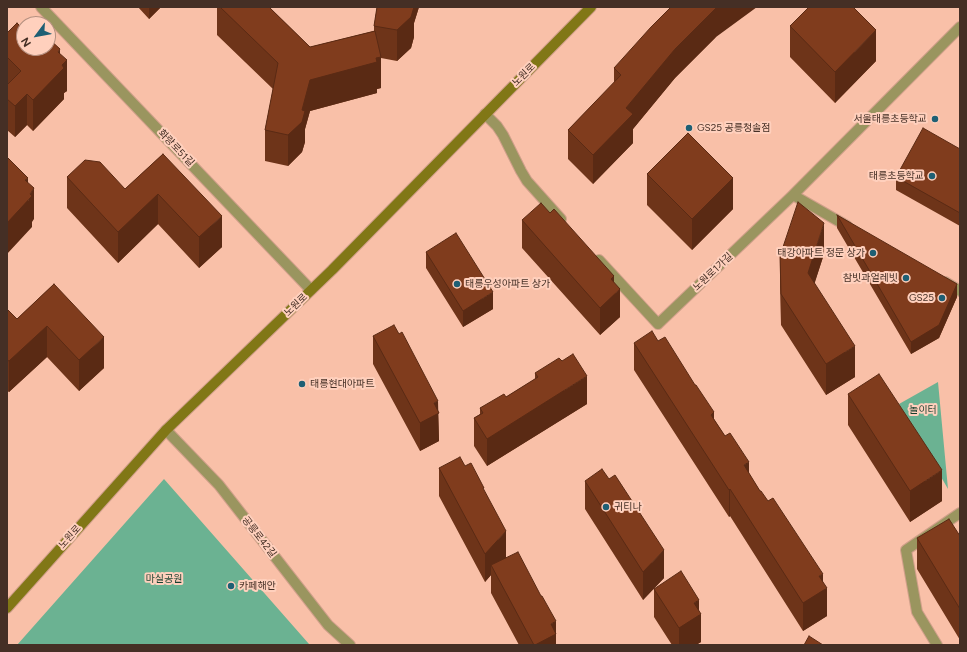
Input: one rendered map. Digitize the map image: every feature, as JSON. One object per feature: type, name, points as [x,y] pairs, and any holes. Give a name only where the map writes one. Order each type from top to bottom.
[{"type":"main road","name":"노원로","points":[[7,608],[166,430],[332,270],[590,7]]},
{"type":"street","name":"화랑로51길","points":[[41,7],[311,290]]},
{"type":"street","name":"노원로1가길","points":[[595,255],[658,324],[794,195],[960,27]]},
{"type":"street","points":[[485,114],[497,126],[527,181],[568,226]]},
{"type":"street","points":[[794,195],[856,231]]},
{"type":"street","points":[[935,276],[960,291]]},
{"type":"street","name":"공릉로42길","points":[[166,430],[218,485],[328,625],[350,645]]},
{"type":"street","points":[[936,645],[918,612],[906,550],[960,513]]},
{"type":"green space","name":"놀이터","points":[[938,382],[948,489],[899,404]]},
{"type":"green space","name":"마실공원","points":[[164,479],[309,645],[17,645]]},
{"type":"building","points":[[220,7],[269,7],[310,47],[375,31],[381,57],[376,58],[377,62],[310,80],[302,110],[305,111],[302,122],[288,135],[265,130],[278,63]]},
{"type":"building","points":[[377,7],[414,7],[411,17],[397,30],[374,26]]},
{"type":"building","points":[[671,7],[717,7],[675,49],[626,108],[633,114],[593,155],[568,130],[621,75],[614,68]]},
{"type":"building","points":[[809,7],[853,7],[876,30],[835,72],[790,26]]},
{"type":"building","points":[[16,24],[16,56],[56,56],[56,45],[60,49],[58,52],[67,60],[62,65],[64,68],[33,100],[27,94],[15,106],[7,99],[7,85],[21,71],[7,57],[7,33]]},
{"type":"building","name":"태릉초등학교","points":[[923,128],[960,149],[960,213],[896,177]]},
{"type":"building","points":[[688,133],[733,178],[692,219],[647,174]]},
{"type":"building","points":[[163,154],[222,216],[199,237],[158,194],[118,232],[67,177],[85,160],[100,162],[125,189]]},
{"type":"building","points":[[7,157],[28,178],[25,180],[34,188],[30,194],[32,196],[7,223]]},
{"type":"building","points":[[798,202],[824,223],[808,273],[855,346],[826,364],[781,294],[780,256]]},
{"type":"building","points":[[541,203],[550,213],[554,209],[614,276],[611,279],[620,289],[600,308],[522,220]]},
{"type":"building","name":"태강아파트 정문 상가","points":[[837,215],[957,284],[939,325],[911,342]]},
{"type":"building","name":"태릉우성아파트 상가","points":[[456,233],[493,292],[463,311],[426,252]]},
{"type":"building","points":[[54,284],[104,337],[79,360],[47,326],[9,361],[7,360],[7,309],[17,319]]},
{"type":"building","points":[[394,325],[399,334],[402,332],[438,401],[434,403],[439,413],[420,423],[373,336]]},
{"type":"building","points":[[652,331],[658,341],[665,337],[714,412],[711,415],[725,436],[730,433],[749,462],[744,465],[760,491],[768,501],[773,498],[823,574],[819,576],[827,588],[803,603],[634,343]]},
{"type":"building","points":[[573,354],[587,376],[487,439],[474,418],[483,413],[480,408],[504,394],[506,397],[538,377],[535,373],[559,358],[562,361]]},
{"type":"building","points":[[879,374],[942,470],[910,491],[848,394]]},
{"type":"building","points":[[460,457],[465,466],[471,463],[506,531],[485,554],[439,468]]},
{"type":"building","points":[[602,469],[609,479],[615,475],[664,550],[643,572],[585,481]]},
{"type":"building","points":[[949,519],[960,536],[960,609],[917,538]]},
{"type":"building","points":[[518,552],[556,621],[551,624],[556,634],[535,645],[491,565]]},
{"type":"building","points":[[681,571],[699,600],[694,603],[701,614],[679,628],[654,589]]},
{"type":"building","points":[[809,636],[823,645],[804,645]]},
{"type":"place","name":"서울태릉초등학교","points":[[935,119]]},
{"type":"place","name":"GS25 공릉청솔점","points":[[689,128]]},
{"type":"place","name":"태릉초등학교","points":[[932,176]]},
{"type":"place","name":"태강아파트 정문 상가","points":[[873,253]]},
{"type":"place","name":"참빗과얼레빗","points":[[906,278]]},
{"type":"place","name":"태릉우성아파트 상가","points":[[457,284]]},
{"type":"place","name":"GS25","points":[[942,298]]},
{"type":"place","name":"태릉현대아파트","points":[[302,384]]},
{"type":"place","name":"귀티나","points":[[606,507]]},
{"type":"place","name":"카페해안","points":[[231,586]]}]
